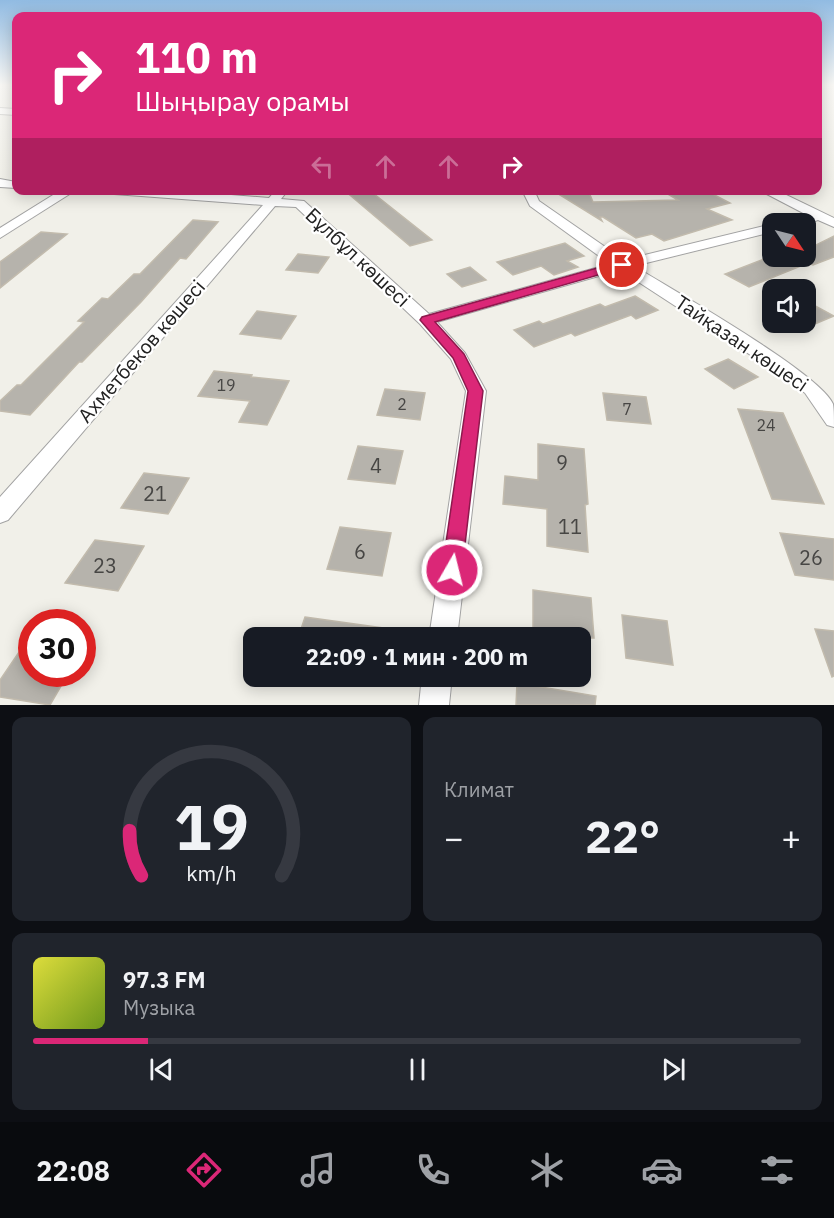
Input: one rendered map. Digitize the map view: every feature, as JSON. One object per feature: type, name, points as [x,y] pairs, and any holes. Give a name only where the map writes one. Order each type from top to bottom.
[{"type":"street","points":[[0,234],[62,195]]},
{"type":"street","name":"Бұлбұл көшесі","points":[[278,195],[300,204],[426,320],[459,357],[476,391],[444,627]]},
{"type":"street","name":"Ахметбеков көшесі","points":[[0,513],[278,195]]},
{"type":"street","name":"Тайқазан көшесі","points":[[530,195],[534,203],[622,265],[785,369],[812,389],[834,420]]},
{"type":"street","points":[[775,195],[834,223]]},
{"type":"street","points":[[426,320],[622,265],[762,230]]},
{"type":"street","points":[[434,705],[436,687]]},
{"type":"building","points":[[350,195],[375,195],[432,240],[410,246]]},
{"type":"building","points":[[560,195],[590,195],[593,202],[678,200],[670,195],[715,195],[730,203],[707,209],[732,220],[664,241],[652,234],[636,238],[600,217],[602,221]]},
{"type":"building","points":[[193,220],[218,222],[186,259],[180,258],[141,302],[82,362],[79,362],[30,415],[0,411],[0,401],[17,385],[21,385],[84,322],[78,321],[102,298],[108,299],[134,274],[140,274]]},
{"type":"building","points":[[41,232],[67,234],[0,288],[0,262]]},
{"type":"building","points":[[834,236],[834,257],[816,264],[816,245]]},
{"type":"building","points":[[565,243],[584,256],[567,261],[578,267],[554,275],[541,266],[513,275],[497,262]]},
{"type":"building","points":[[298,254],[329,257],[318,273],[286,270]]},
{"type":"building","points":[[762,260],[762,267],[798,267],[769,279],[762,279],[762,282],[749,287],[725,274]]},
{"type":"building","points":[[470,267],[486,280],[462,287],[447,274]]},
{"type":"building","points":[[635,296],[658,310],[636,319],[631,315],[575,336],[571,333],[534,347],[514,330],[539,321],[543,324],[600,304],[605,307]]},
{"type":"building","points":[[816,306],[834,316],[816,324]]},
{"type":"building","points":[[257,311],[296,316],[281,339],[240,334]]},
{"type":"building","points":[[728,359],[758,377],[734,389],[705,369]]},
{"type":"building","points":[[214,371],[289,381],[267,425],[239,422],[250,401],[198,396]]},
{"type":"building","points":[[385,389],[425,393],[420,420],[377,415]]},
{"type":"building","points":[[603,393],[646,397],[651,424],[607,420]]},
{"type":"building","points":[[738,409],[783,413],[824,504],[772,499]]},
{"type":"building","points":[[538,444],[584,449],[588,504],[585,505],[588,552],[547,546],[547,509],[503,504],[505,476],[538,480]]},
{"type":"building","points":[[358,446],[403,451],[395,484],[348,479]]},
{"type":"building","points":[[144,473],[189,478],[168,514],[121,508]]},
{"type":"building","points":[[340,527],[391,533],[382,576],[327,569]]},
{"type":"building","points":[[780,533],[834,539],[834,580],[795,575]]},
{"type":"building","points":[[95,540],[144,546],[118,591],[65,583]]},
{"type":"building","points":[[533,590],[591,598],[594,638],[591,638],[591,627],[533,627]]},
{"type":"building","points":[[622,615],[667,621],[673,665],[626,658]]},
{"type":"building","points":[[305,617],[376,627],[302,627]]},
{"type":"building","points":[[815,629],[834,631],[834,676],[832,677]]},
{"type":"building","points":[[18,654],[18,687],[60,687],[50,705],[0,697],[0,680]]},
{"type":"building","points":[[517,687],[541,687],[596,696],[595,705],[516,705]]},
{"type":"route","points":[[452,570],[476,391],[459,357],[426,320],[622,265]]}]
